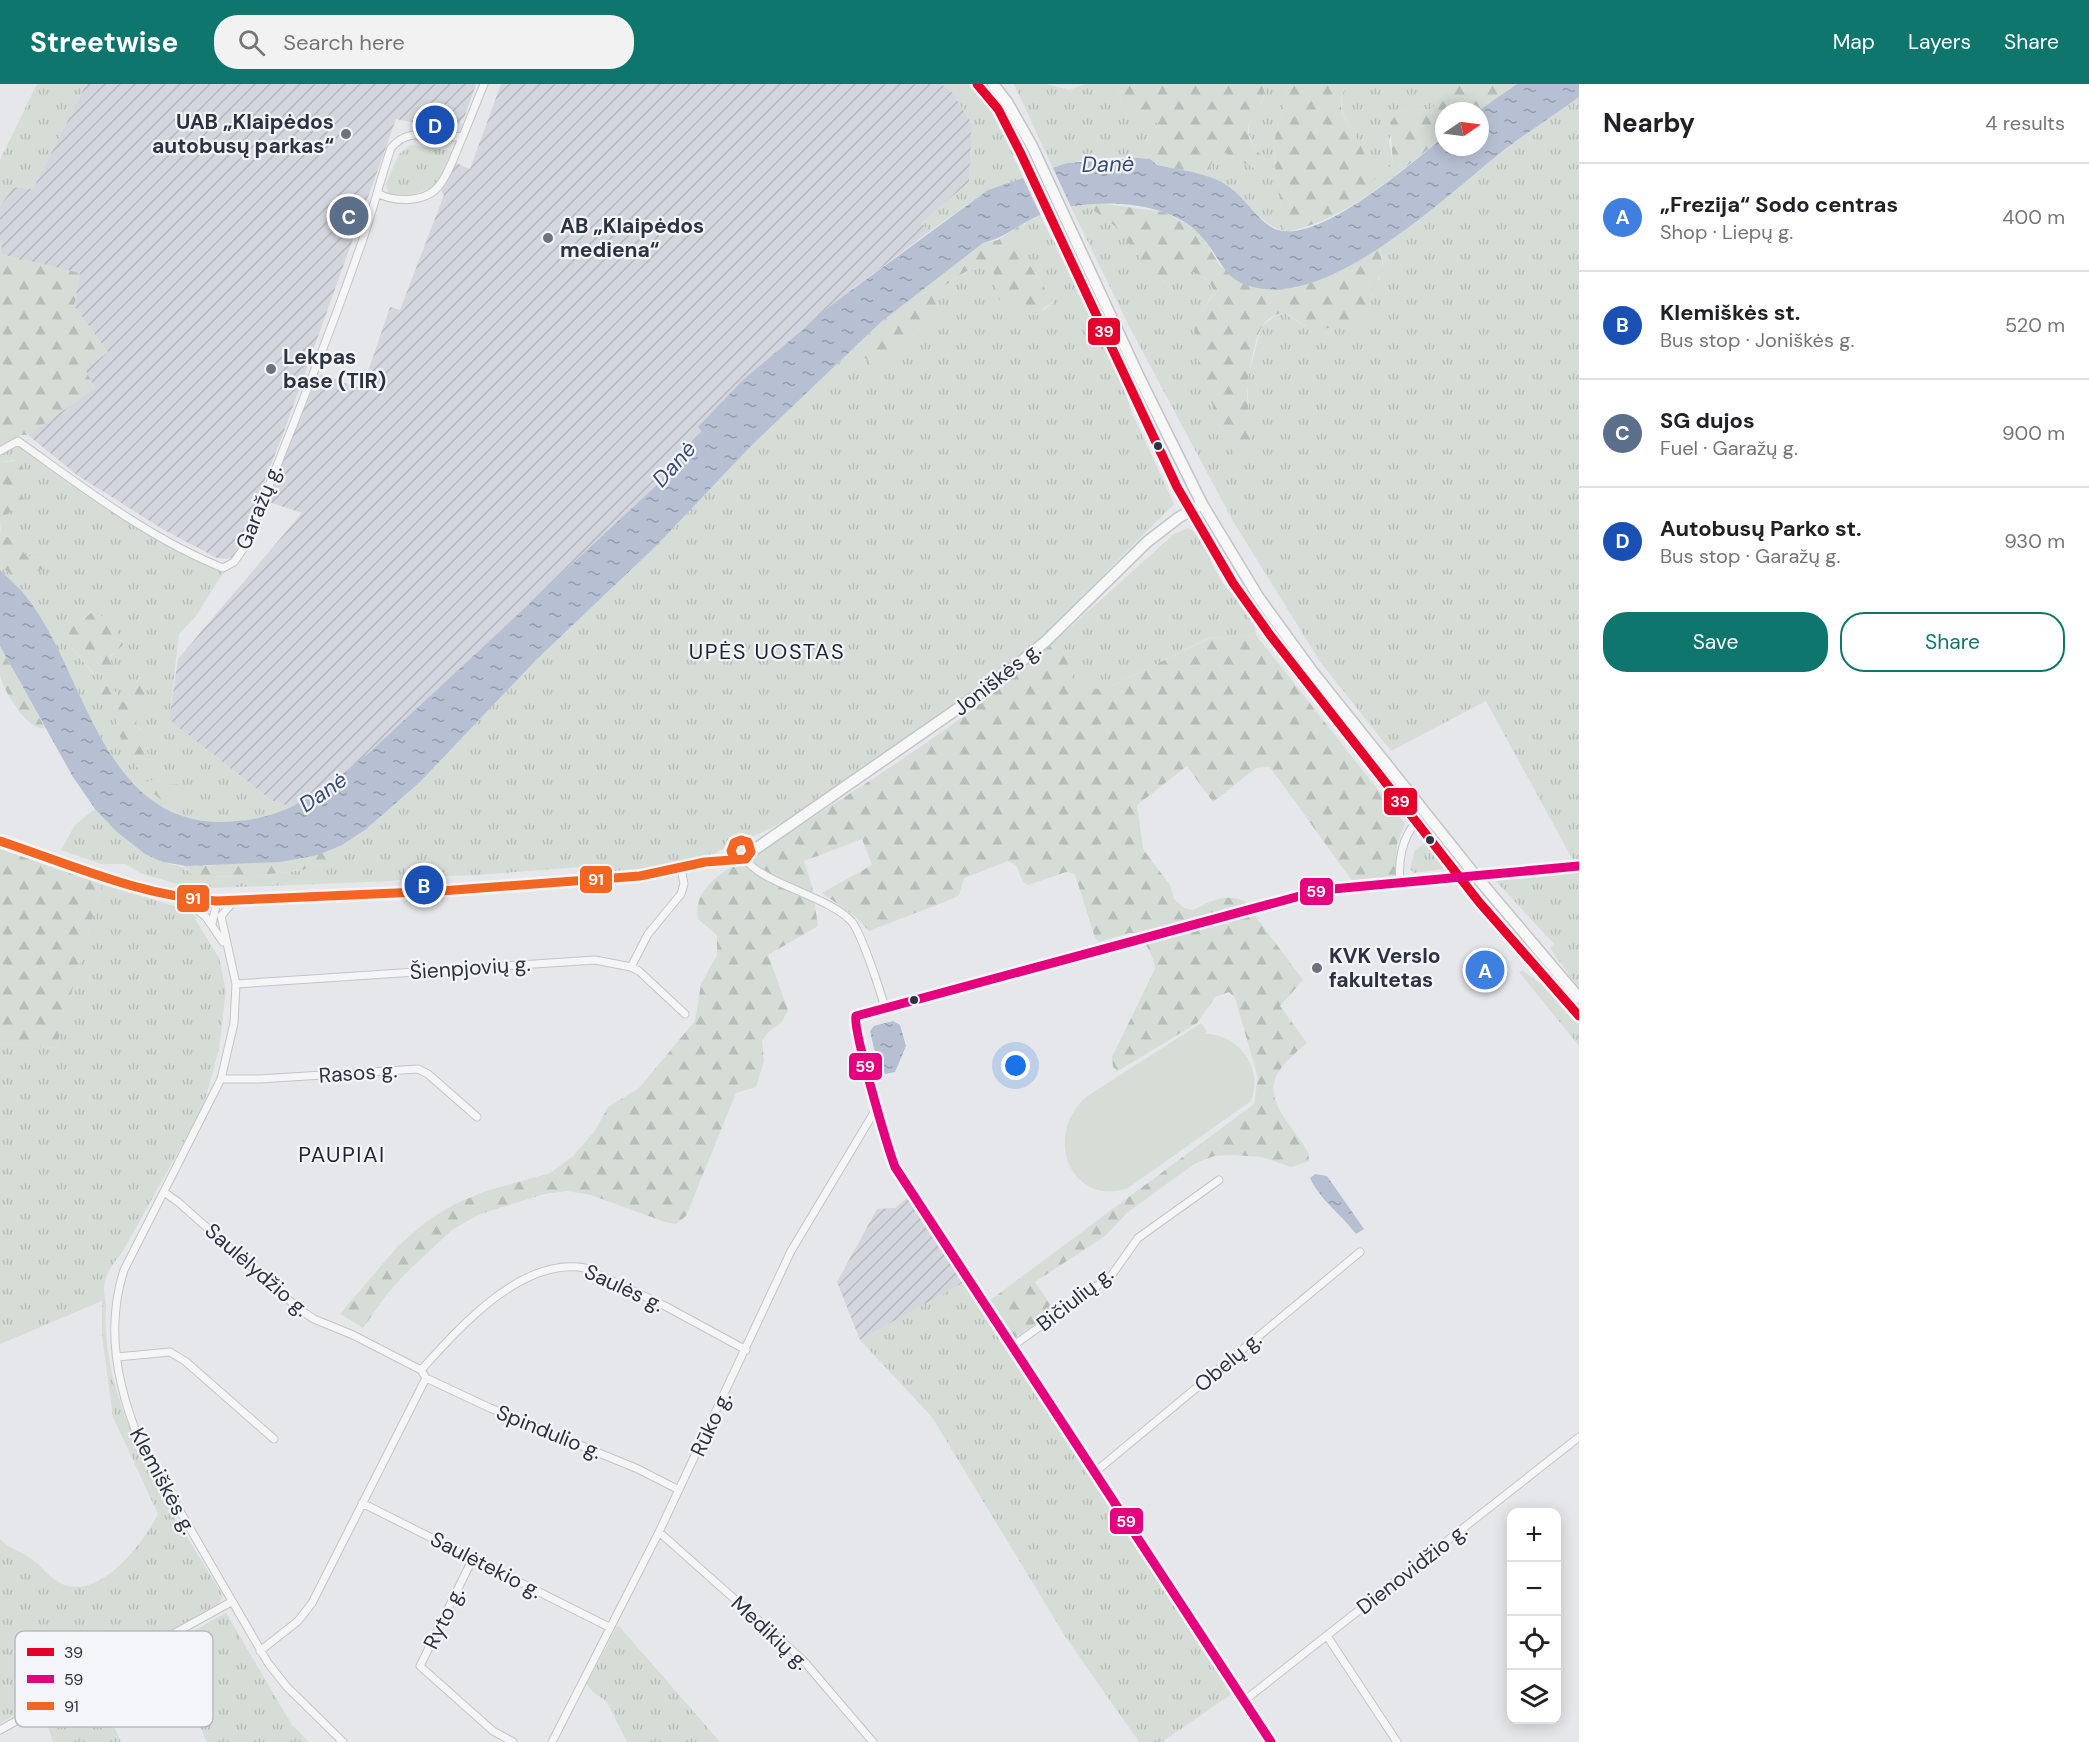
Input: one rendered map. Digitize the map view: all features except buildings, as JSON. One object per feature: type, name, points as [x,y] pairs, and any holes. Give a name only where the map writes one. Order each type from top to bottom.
[{"type":"main road","points":[[990,87],[1032,146],[1140,379],[1202,504],[1259,598],[1312,671],[1475,875],[1579,998]]},
{"type":"main road","points":[[990,87],[1190,511],[1253,613],[1459,877],[1522,954],[1579,1016]]},
{"type":"main road","name":"Joniškės g.","points":[[742,852],[933,728],[1022,662],[1147,542],[1202,504]]},
{"type":"main road","points":[[0,841],[107,880],[183,898],[217,901],[441,891],[640,876],[742,852]]},
{"type":"street","points":[[377,193],[397,201],[419,197],[436,189],[447,172],[484,84]]},
{"type":"street","name":"Garažų g.","points":[[0,450],[18,441],[108,505],[168,541],[223,568],[234,562],[246,545],[310,377],[328,337],[391,148],[399,138],[410,134],[448,139],[463,136]]},
{"type":"street","points":[[1400,882],[1399,870],[1407,834],[1416,823]]},
{"type":"street","points":[[742,852],[754,869],[797,888],[852,922],[879,987],[885,1008]]},
{"type":"street","points":[[1271,1742],[895,1167],[876,1109],[854,1022],[856,1016],[1322,890],[1579,866]]},
{"type":"street","points":[[681,868],[684,884],[681,894],[648,934],[631,967],[685,1014]]},
{"type":"street","name":"Klemiškės g.","points":[[183,898],[212,924],[226,946]]},
{"type":"street","points":[[212,924],[217,901]]},
{"type":"street","name":"Klemiškės g.","points":[[217,901],[236,984],[234,1023],[221,1079],[134,1250],[119,1287],[115,1323],[117,1357],[127,1409],[141,1444],[231,1602],[260,1650],[287,1687],[343,1742]]},
{"type":"street","points":[[221,916],[234,901]]},
{"type":"street","name":"Šienpjovių g.","points":[[236,984],[571,961],[595,960],[631,967]]},
{"type":"street","name":"Rasos g.","points":[[221,1079],[259,1079],[418,1069],[428,1074],[477,1117]]},
{"type":"street","name":"Rūko g.","points":[[552,1742],[659,1532],[791,1251],[876,1109]]},
{"type":"street","name":"Bičiulių g.","points":[[1011,1347],[1111,1276],[1138,1238],[1219,1180]]},
{"type":"street","name":"Saulėlydžio g.","points":[[164,1192],[299,1309],[314,1319],[353,1335],[421,1371]]},
{"type":"street","name":"Obelų g.","points":[[1095,1472],[1360,1252]]},
{"type":"street","name":"Saulės g.","points":[[421,1371],[483,1306],[540,1272],[573,1265],[585,1268],[665,1306],[746,1350]]},
{"type":"street","points":[[117,1357],[170,1352],[185,1361],[274,1439]]},
{"type":"street","name":"Spindulio g.","points":[[421,1371],[426,1377],[500,1412],[627,1464],[679,1490]]},
{"type":"street","points":[[260,1650],[305,1613],[426,1377]]},
{"type":"street","name":"Dienovidžio g.","points":[[1245,1700],[1579,1437]]},
{"type":"street","name":"Saulėtekio g.","points":[[362,1503],[609,1627]]},
{"type":"street","name":"Medikių g.","points":[[659,1532],[802,1659],[873,1742]]},
{"type":"street","name":"Ryto g.","points":[[473,1558],[420,1666],[493,1731],[513,1742]]},
{"type":"street","points":[[179,1631],[231,1602]]},
{"type":"street","points":[[1326,1636],[1397,1742]]},
{"type":"street","points":[[0,1730],[15,1722]]},
{"type":"shaded area","points":[[86,84],[476,84],[464,118],[451,130],[396,119],[283,434],[234,557],[217,558],[164,530],[77,475],[28,435],[95,388],[85,369],[108,352],[74,306],[79,273],[0,254],[3,241],[0,240],[0,206],[13,187],[33,189]]},
{"type":"shaded area","points":[[501,84],[941,84],[952,92],[972,124],[969,182],[922,223],[930,231],[834,303],[698,427],[702,432],[659,483],[525,610],[371,751],[329,786],[294,808],[271,800],[169,720],[178,659],[302,513],[269,502],[312,378],[321,375],[362,389],[390,307],[400,310],[444,195],[441,191],[456,163],[470,169]]},
{"type":"shaded area","points":[[907,1198],[963,1283],[860,1340],[837,1282],[877,1209],[895,1208]]},
{"type":"green space","points":[[37,84],[86,84],[33,189],[13,187],[0,206],[0,160]]},
{"type":"green space","points":[[941,84],[968,84],[983,99],[1016,154],[1013,156],[1024,179],[988,190],[930,231],[921,223],[969,182],[972,124],[952,92]]},
{"type":"green space","points":[[1014,84],[1046,84],[1069,90],[1085,84],[1116,84],[1125,114],[1157,122],[1157,133],[1150,142],[1149,159],[1100,158],[1053,168]]},
{"type":"green space","points":[[1116,84],[1262,84],[1263,97],[1251,119],[1248,132],[1266,164],[1263,168],[1256,169],[1225,153],[1212,162],[1206,177],[1157,165],[1149,159],[1149,142],[1157,133],[1157,123],[1125,114]]},
{"type":"green space","points":[[1262,84],[1287,84],[1274,150],[1286,232],[1269,224],[1227,185],[1206,177],[1212,162],[1225,153],[1240,159],[1265,160],[1254,145],[1249,133],[1249,124],[1262,101],[1264,93]]},
{"type":"green space","points":[[1287,84],[1347,84],[1342,95],[1342,112],[1363,150],[1372,182],[1393,164],[1390,123],[1398,111],[1431,109],[1435,105],[1435,144],[1370,194],[1350,206],[1309,226],[1286,232],[1274,150],[1276,132]]},
{"type":"green space","points":[[1347,84],[1445,84],[1438,90],[1435,105],[1431,109],[1398,111],[1389,140],[1393,164],[1372,183],[1362,147],[1342,112],[1343,92]]},
{"type":"green space","points":[[1445,84],[1517,84],[1489,103],[1436,102],[1438,90]]},
{"type":"green space","points":[[1579,97],[1579,862],[1574,862],[1486,701],[1391,751],[1321,663],[1233,521],[1130,328],[1071,207],[1085,204],[1115,226],[1164,282],[1177,274],[1188,271],[1199,274],[1208,281],[1214,291],[1195,325],[1201,372],[1236,458],[1251,442],[1247,382],[1261,327],[1278,314],[1284,313],[1305,326],[1370,316],[1372,289],[1380,277],[1383,263],[1380,246],[1401,233],[1510,146]]},
{"type":"green space","points":[[411,145],[453,151],[437,185],[410,196],[389,195],[386,184],[399,154]]},
{"type":"green space","points":[[1098,203],[1164,212],[1190,226],[1203,237],[1220,266],[1266,289],[1296,287],[1348,266],[1380,246],[1383,271],[1372,289],[1370,316],[1356,323],[1331,328],[1307,326],[1283,313],[1265,323],[1257,339],[1248,378],[1247,398],[1251,440],[1243,458],[1236,458],[1207,391],[1196,353],[1194,336],[1196,324],[1214,291],[1205,278],[1194,272],[1181,273],[1168,281],[1158,281],[1115,226],[1085,204]]},
{"type":"green space","points":[[1040,215],[1052,240],[1055,239],[1119,373],[1132,413],[1174,504],[1022,656],[882,757],[785,821],[750,838],[743,835],[716,853],[678,865],[581,876],[580,867],[417,877],[392,881],[213,888],[184,886],[140,873],[126,864],[101,864],[61,850],[75,825],[95,809],[134,845],[162,861],[182,867],[195,877],[254,876],[303,870],[353,851],[365,830],[420,782],[536,660],[656,546],[751,446],[854,348],[875,367],[940,311],[932,297],[952,280],[976,268],[993,269],[999,300],[1044,310],[1053,303],[1024,253],[1021,243],[1024,225]]},
{"type":"green space","points":[[1024,223],[1021,233],[1025,254],[1053,302],[1034,315],[999,300],[993,269],[976,268],[952,280],[932,297],[940,311],[875,367],[854,348],[881,322],[983,243],[998,240]]},
{"type":"green space","points":[[1067,233],[1158,430],[1156,431],[1063,235]]},
{"type":"green space","points":[[0,254],[80,273],[74,306],[108,352],[85,369],[95,388],[28,435],[20,435],[0,446]]},
{"type":"green space","points":[[18,446],[87,495],[178,552],[224,571],[196,616],[179,634],[169,720],[271,800],[294,808],[245,821],[193,820],[161,809],[148,800],[124,774],[103,742],[36,610],[22,591],[0,570],[0,566],[13,576],[43,558],[26,556],[16,541],[1,534],[0,521],[24,500],[19,490],[15,460],[0,462],[0,455]],"holes":[[[84,619],[114,653],[93,674],[68,643],[69,623]],[[140,677],[147,689],[136,723],[141,729],[141,742],[150,757],[130,740],[117,719],[118,703],[132,700],[136,683]],[[159,780],[163,785],[172,785],[164,802],[148,789]]]},
{"type":"green space","points":[[20,461],[25,478],[18,485],[24,500],[0,521],[0,462]]},
{"type":"green space","points":[[1188,528],[1197,536],[1221,580],[1252,620],[1256,635],[1209,638],[1103,690],[1082,686],[1070,677],[1066,656],[1055,641],[1174,534]]},
{"type":"green space","points":[[0,529],[1,534],[16,541],[26,556],[43,558],[44,569],[13,576],[0,566]]},
{"type":"green space","points":[[92,612],[113,620],[123,645],[110,656],[112,666],[104,675],[94,674],[68,643],[69,623],[84,619]]},
{"type":"green space","points":[[1256,635],[1405,824],[1397,844],[1395,877],[1353,882],[1270,767],[1256,768],[1213,802],[1187,766],[1137,805],[1143,849],[1170,885],[1174,899],[1184,908],[1193,910],[1224,898],[1244,901],[1303,980],[1280,1006],[1307,1043],[1293,1055],[1276,1076],[1274,1096],[1286,1121],[1305,1147],[1309,1161],[1291,1167],[1262,1157],[1233,1155],[1214,1156],[1194,1164],[1128,1212],[1105,1236],[1035,1282],[1054,1310],[1015,1338],[989,1301],[1254,1104],[1258,1078],[1235,998],[1229,992],[1215,997],[1197,1023],[1118,1071],[1113,1067],[1112,1057],[1155,969],[1153,959],[1137,933],[1129,933],[1099,942],[1095,938],[1075,874],[1066,872],[1028,885],[1023,882],[1016,865],[1008,861],[964,878],[959,895],[952,899],[869,931],[856,917],[822,893],[872,865],[862,839],[804,861],[812,886],[818,926],[768,955],[788,1010],[781,1023],[768,1032],[762,1041],[764,1061],[756,1087],[736,1093],[686,1216],[676,1224],[591,1195],[567,1191],[544,1194],[480,1214],[453,1229],[387,1294],[363,1328],[340,1314],[398,1246],[427,1221],[453,1205],[483,1192],[550,1173],[573,1156],[595,1131],[608,1107],[638,1089],[695,1021],[701,984],[717,955],[717,935],[698,919],[698,904],[708,886],[725,871],[804,823],[939,734],[999,689],[1055,641],[1066,656],[1071,677],[1082,686],[1103,690],[1210,638]]},
{"type":"green space","points":[[0,646],[45,728],[31,724],[17,709],[6,690],[0,675]]},
{"type":"green space","points":[[147,672],[147,690],[136,723],[140,729],[146,731],[141,742],[150,757],[150,765],[139,770],[122,743],[114,713],[106,707],[99,696],[102,687],[110,686],[117,693],[118,703],[132,700],[130,685],[136,683]]},
{"type":"green space","points":[[159,780],[163,785],[183,784],[185,797],[177,803],[164,802],[148,789],[146,782]]},
{"type":"green space","points":[[365,830],[353,851],[303,870],[254,876],[195,877],[182,865],[205,866],[299,858],[332,848]]},
{"type":"green space","points":[[1425,843],[1443,865],[1443,869],[1414,873],[1410,869],[1415,850]]},
{"type":"green space","points":[[0,849],[102,884],[56,1048],[0,1043]]},
{"type":"green space","points":[[1579,869],[1579,989],[1550,948],[1554,944],[1493,878]]},
{"type":"green space","points":[[102,884],[186,910],[197,917],[195,919],[219,958],[226,990],[219,1049],[203,1107],[123,1251],[110,1270],[105,1280],[104,1291],[107,1344],[114,1382],[126,1420],[162,1494],[223,1596],[218,1605],[170,1631],[15,1631],[15,1715],[0,1723],[0,1539],[26,1555],[58,1582],[76,1587],[91,1584],[119,1566],[142,1540],[158,1514],[113,1417],[102,1335],[102,1301],[0,1344],[0,1043],[56,1048]]},
{"type":"green space","points":[[1523,971],[1541,984],[1544,983],[1579,1024],[1579,1046],[1519,972]]},
{"type":"green space","points":[[1201,1023],[1207,1032],[1204,1034],[1217,1035],[1228,1040],[1246,1055],[1254,1077],[1251,1101],[1128,1188],[1109,1192],[1092,1188],[1079,1179],[1070,1165],[1065,1149],[1066,1131],[1073,1114],[1086,1097]]},
{"type":"green space","points":[[963,1283],[1233,1693],[1162,1742],[1139,1742],[1065,1636],[932,1417],[860,1340]]},
{"type":"green space","points":[[226,1613],[292,1725],[309,1742],[207,1742],[200,1727],[213,1727],[213,1631],[193,1631]]},
{"type":"green space","points":[[617,1626],[720,1742],[627,1742],[607,1702],[592,1691],[587,1684]]},
{"type":"green space","points":[[48,1727],[114,1727],[121,1742],[53,1742]]},
{"type":"water","name":"Danė","points":[[1517,84],[1579,84],[1579,97],[1508,147],[1394,238],[1328,277],[1295,287],[1265,289],[1241,283],[1227,272],[1202,237],[1187,224],[1169,214],[1126,204],[1080,205],[1059,209],[1040,215],[998,238],[983,243],[881,322],[751,446],[656,546],[536,660],[420,782],[365,830],[342,845],[318,855],[280,862],[187,866],[163,862],[145,854],[117,832],[95,809],[73,777],[0,646],[0,570],[28,599],[48,630],[101,738],[122,771],[148,797],[180,815],[219,822],[264,817],[301,802],[319,791],[371,751],[659,483],[702,432],[698,427],[742,381],[834,303],[988,190],[1067,163],[1150,159],[1157,165],[1194,172],[1221,182],[1234,190],[1259,218],[1271,227],[1289,231],[1311,227],[1361,201],[1435,144],[1435,156],[1489,156],[1489,103]]},
{"type":"water","points":[[893,1021],[900,1025],[906,1046],[895,1072],[885,1074],[877,1061],[870,1031],[874,1026]]},
{"type":"water","points":[[1315,1174],[1327,1176],[1364,1229],[1356,1234],[1325,1200],[1310,1178]]},
{"type":"pier","points":[[1052,166],[1072,209],[1042,218],[1022,176]]},
{"type":"transit line","name":"39","points":[[977,84],[998,109],[1177,487],[1233,583],[1270,635],[1479,902],[1579,1016]]},
{"type":"transit line","name":"91","points":[[0,841],[133,886],[161,893],[217,901],[441,891],[640,876],[705,862],[746,859],[751,852],[748,842],[741,840],[734,843],[731,851],[734,858]]},
{"type":"transit line","name":"59","points":[[1271,1742],[895,1167],[859,1042],[856,1016],[1322,890],[1579,866]]},
{"type":"place","name":"Autobusų Parko st.","points":[[435,125]]},
{"type":"place","name":"UAB „Klaipėdos autobusų parkas“","points":[[346,134]]},
{"type":"place","name":"SG dujos","points":[[349,216]]},
{"type":"place","name":"AB „Klaipėdos mediena“","points":[[548,238]]},
{"type":"place","name":"Lekpas base (TIR)","points":[[271,369]]},
{"type":"place","name":"Klemiškės st.","points":[[424,885]]},
{"type":"place","name":"KVK Verslo fakultetas","points":[[1317,968]]},
{"type":"place","name":"„Frezija“ Sodo centras","points":[[1485,970]]},
{"type":"district","name":"UPĖS UOSTAS","points":[[767,651]]},
{"type":"district","name":"PAUPIAI","points":[[342,1154]]}]
